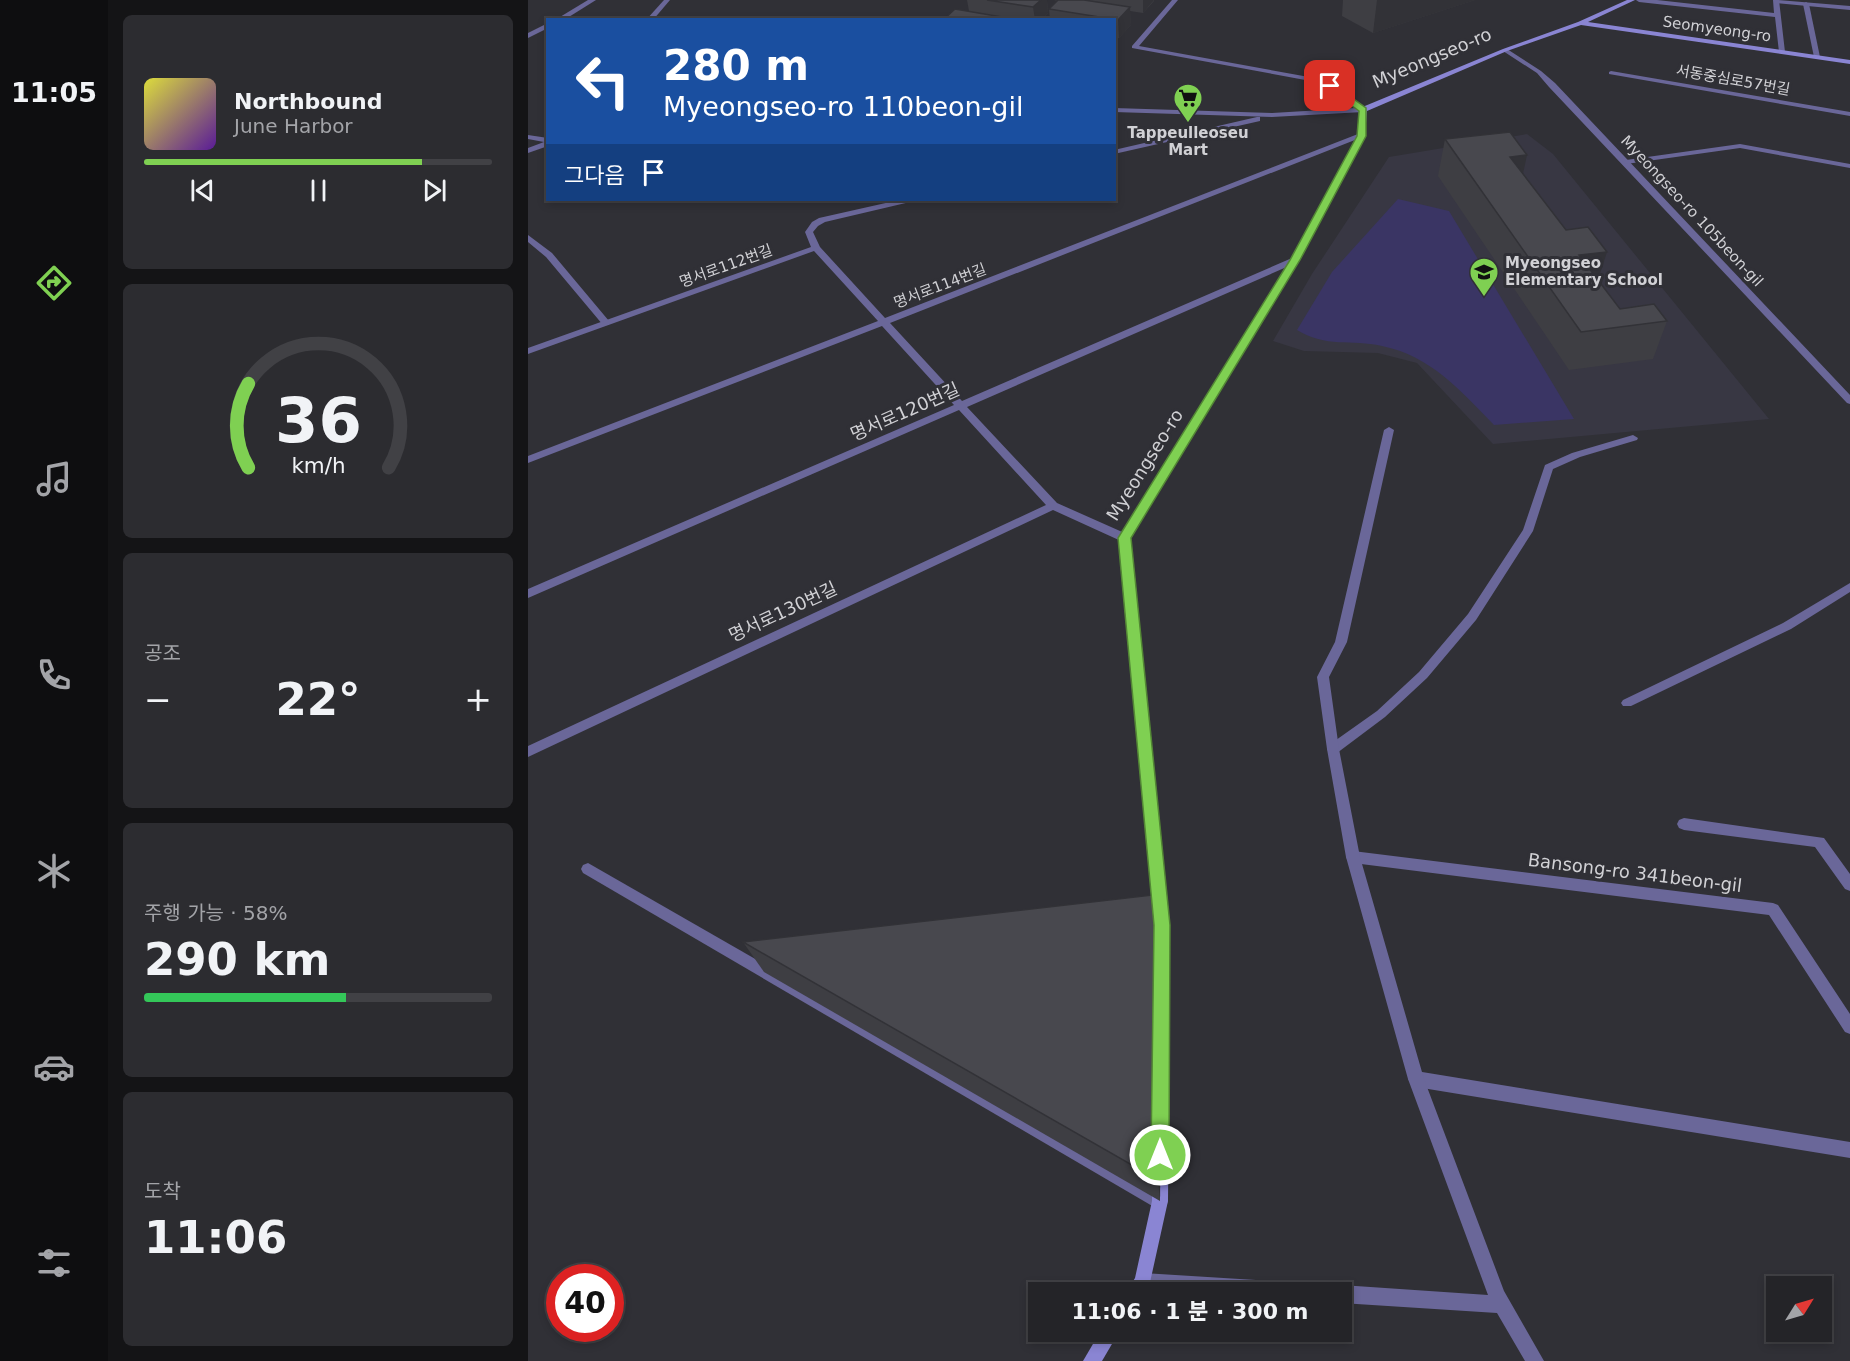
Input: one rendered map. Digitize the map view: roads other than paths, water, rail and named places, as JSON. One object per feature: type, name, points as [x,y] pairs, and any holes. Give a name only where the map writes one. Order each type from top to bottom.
[{"type":"street","points":[[562,18],[593,0]]},
{"type":"street","points":[[651,18],[667,0]]},
{"type":"street","points":[[1175,0],[1134,47],[1318,80],[1363,110]]},
{"type":"street","name":"Myeongseo-ro","points":[[1162,925],[1125,538],[1295,260],[1361,136],[1363,110],[1632,0]]},
{"type":"street","points":[[1638,0],[1779,15]]},
{"type":"street","points":[[1782,52],[1777,1],[1850,8]]},
{"type":"street","points":[[1805,2],[1817,57]]},
{"type":"street","name":"Seomyeong-ro","points":[[1580,23],[1850,62]]},
{"type":"street","points":[[528,36],[546,26]]},
{"type":"street","name":"Myeongseo-ro 105beon-gil","points":[[1505,50],[1539,72],[1850,401]]},
{"type":"street","name":"서동중심로57번길","points":[[1611,73],[1850,114]]},
{"type":"street","points":[[1116,110],[1272,115],[1363,110]]},
{"type":"street","points":[[1116,152],[1272,115]]},
{"type":"street","name":"명서로114번길","points":[[528,460],[1361,136]]},
{"type":"street","points":[[528,137],[546,142]]},
{"type":"street","points":[[528,152],[546,143]]},
{"type":"street","points":[[1626,162],[1740,146],[1850,166]]},
{"type":"street","points":[[904,201],[832,217],[815,224],[809,236],[816,248],[1053,506],[1125,538]]},
{"type":"street","points":[[528,238],[549,255],[606,323]]},
{"type":"street","name":"명서로112번길","points":[[528,351],[816,248]]},
{"type":"street","name":"명서로120번길","points":[[528,594],[1295,260]]},
{"type":"street","points":[[1389,430],[1341,642],[1323,677],[1333,749],[1353,856],[1416,1079],[1502,1305],[1534,1361]]},
{"type":"street","points":[[1333,749],[1381,714],[1423,675],[1472,617],[1528,531],[1549,467],[1576,455],[1633,438]]},
{"type":"street","name":"명서로130번길","points":[[528,752],[1053,506]]},
{"type":"street","points":[[1627,704],[1787,626],[1850,587]]},
{"type":"street","points":[[1684,824],[1819,842],[1850,885]]},
{"type":"street","name":"Bansong-ro 341beon-gil","points":[[1353,856],[1773,909],[1850,1027]]},
{"type":"street","points":[[588,869],[1160,1201]]},
{"type":"street","points":[[764,972],[786,969]]},
{"type":"street","points":[[1140,1282],[1160,1201],[1161,1074]]},
{"type":"street","points":[[1416,1079],[1850,1150]]},
{"type":"street","points":[[1352,1295],[1502,1305]]},
{"type":"street","points":[[1092,1361],[1104,1342]]},
{"type":"place","name":"Tappeulleoseu Mart","points":[[1188,124]]},
{"type":"place","name":"Myeongseo Elementary School","points":[[1484,298]]}]
